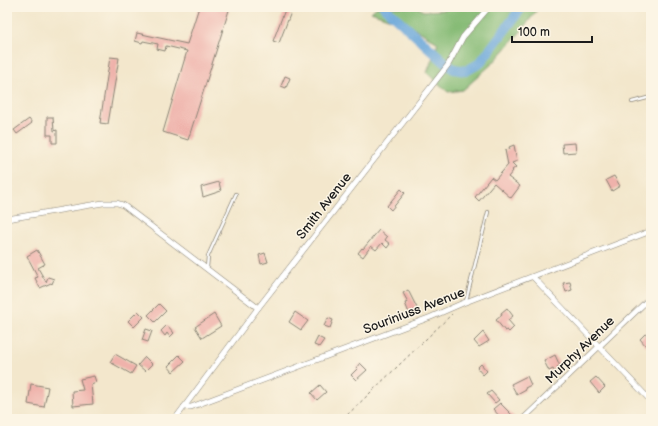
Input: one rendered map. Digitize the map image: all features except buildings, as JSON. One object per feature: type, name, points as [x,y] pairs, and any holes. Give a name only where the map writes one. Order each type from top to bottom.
[{"type":"street","name":"Smith Avenue","points":[[175,419],[258,308],[448,65],[463,37],[490,7]]},
{"type":"street","points":[[7,219],[103,203],[117,203],[129,208],[258,308]]},
{"type":"street","name":"Souriniuss Avenue","points":[[184,407],[198,405],[651,231]]},
{"type":"street","points":[[533,277],[651,401]]},
{"type":"street","name":"Murphy Avenue","points":[[523,419],[651,297]]},
{"type":"lane","points":[[632,102],[651,97]]},
{"type":"lane","points":[[207,268],[208,256],[236,194]]},
{"type":"lane","points":[[466,302],[488,212]]},
{"type":"path","points":[[343,419],[451,314]]},
{"type":"green space","points":[[377,7],[418,7],[423,11],[445,10],[448,7],[539,7],[523,29],[494,62],[463,90],[448,92],[427,73],[438,43],[413,27],[371,12]]},
{"type":"waterway","points":[[384,7],[448,65],[454,69],[466,71],[480,63],[522,7]]}]
